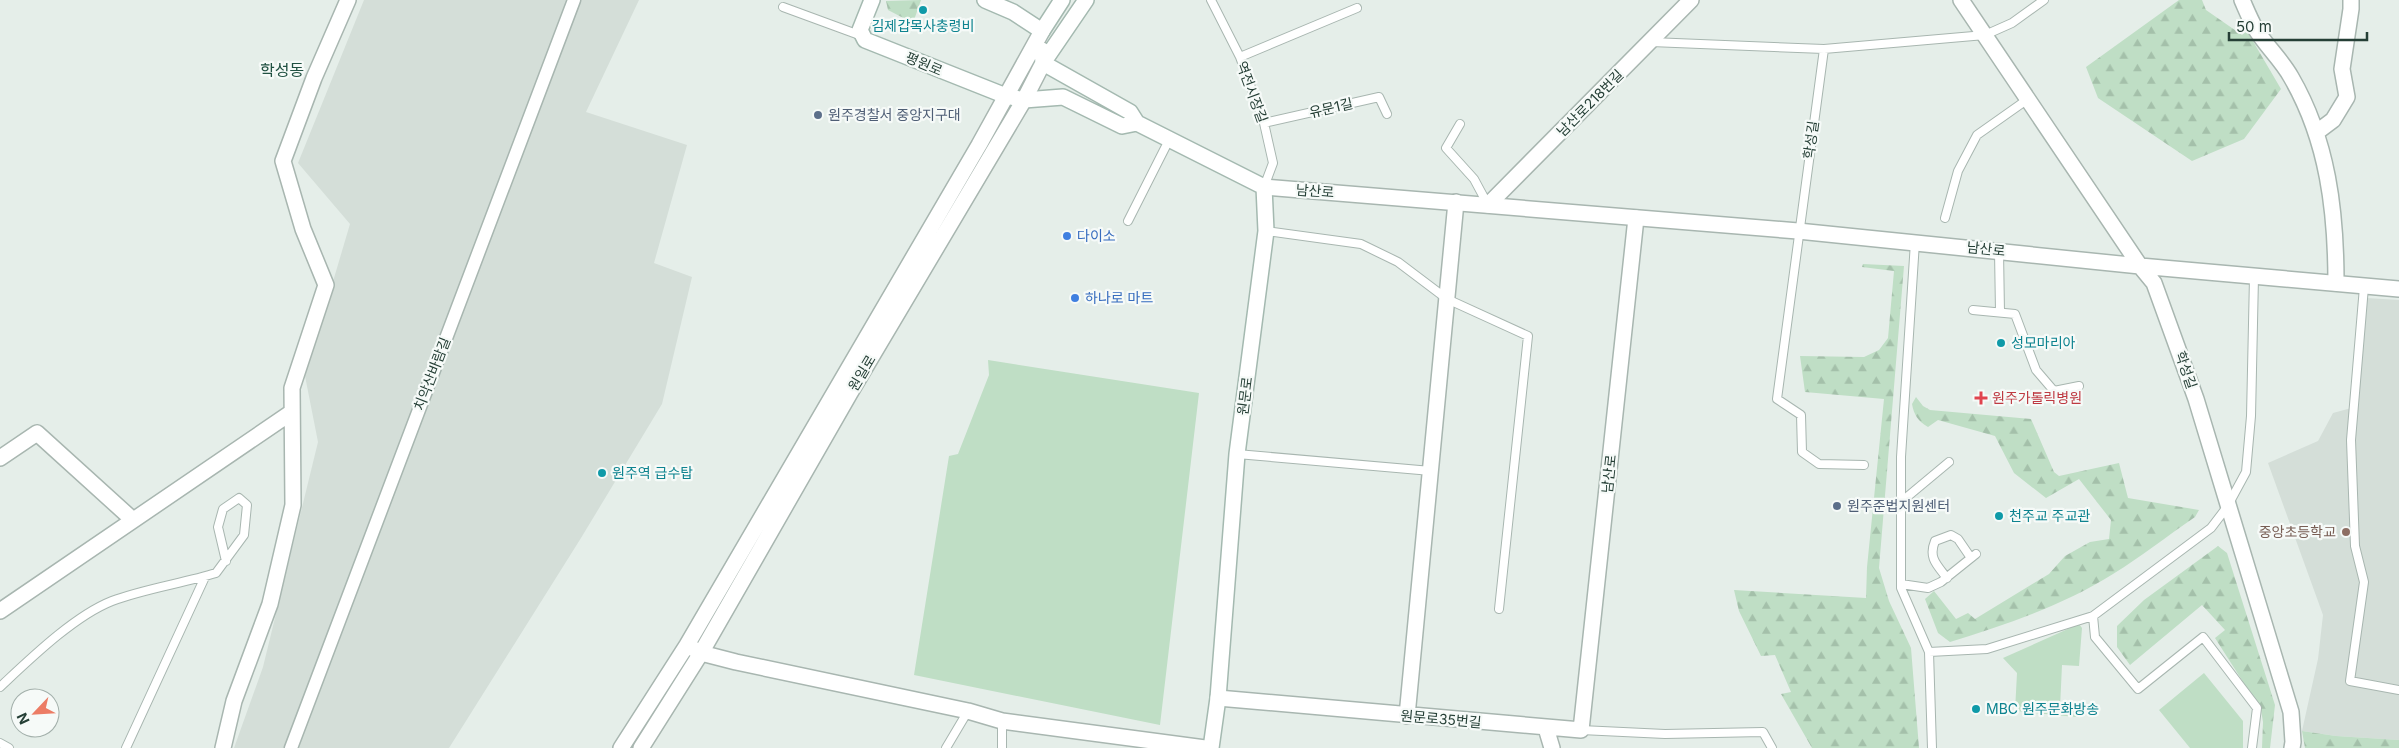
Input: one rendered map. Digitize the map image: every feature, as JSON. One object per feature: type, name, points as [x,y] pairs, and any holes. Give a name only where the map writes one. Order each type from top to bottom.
[{"type":"street","points":[[223,748],[234,700],[270,604],[293,506],[292,388],[326,285],[303,229],[283,161],[314,78],[348,0]]},
{"type":"street","name":"치악산바람길","points":[[291,748],[574,0]]},
{"type":"street","points":[[862,36],[860,30],[872,0]]},
{"type":"street","points":[[985,0],[1013,12],[1042,31],[1043,63],[1130,112],[1137,123],[1264,187]]},
{"type":"street","name":"원일로","points":[[621,748],[687,646],[979,145],[1042,31],[1062,0]]},
{"type":"street","name":"남산로218번길","points":[[1488,204],[1691,0]]},
{"type":"street","name":"학성길","points":[[1961,0],[2140,266],[2154,283],[2196,399],[2227,507],[2291,712],[2292,748]]},
{"type":"street","points":[[2242,0],[2255,28],[2291,76],[2317,132],[2330,180],[2336,238],[2336,284]]},
{"type":"street","points":[[2317,132],[2333,120],[2347,97],[2342,69],[2351,0]]},
{"type":"street","name":"원일로","points":[[641,748],[701,653],[850,393],[1081,1]]},
{"type":"street","name":"평원로","points":[[862,36],[865,40],[1006,96],[1024,100]]},
{"type":"street","points":[[1024,100],[1063,97],[1122,126],[1137,123]]},
{"type":"street","name":"남산로","points":[[1264,187],[1798,231],[2140,266],[2399,289]]},
{"type":"street","name":"원문로","points":[[1211,748],[1218,698],[1237,454],[1266,231],[1264,187]]},
{"type":"street","points":[[1407,716],[1456,202]]},
{"type":"street","name":"남산로","points":[[1581,730],[1636,218]]},
{"type":"street","points":[[0,611],[292,412]]},
{"type":"street","points":[[0,458],[37,433],[133,520]]},
{"type":"street","points":[[687,646],[701,653],[968,711],[1002,721],[1205,748]]},
{"type":"street","name":"원문로35번길","points":[[1218,698],[1581,730]]},
{"type":"street","points":[[1546,728],[1552,748]]},
{"type":"lane","name":"역전시장길","points":[[1211,0],[1240,57],[1264,123],[1273,163],[1264,187]]},
{"type":"lane","points":[[1651,42],[1824,49],[1984,35],[2012,23],[2044,0]]},
{"type":"lane","points":[[784,7],[862,36]]},
{"type":"lane","points":[[1240,57],[1357,8]]},
{"type":"lane","name":"학성길","points":[[1824,49],[1798,231],[1777,399],[1801,414],[1802,452],[1819,464],[1864,466]]},
{"type":"lane","name":"유문1길","points":[[1264,123],[1379,97],[1387,114]]},
{"type":"lane","points":[[1946,218],[1958,171],[1977,135],[2028,99]]},
{"type":"lane","points":[[1460,124],[1446,148],[1474,179],[1488,204]]},
{"type":"lane","points":[[1128,221],[1169,140]]},
{"type":"lane","points":[[1266,231],[1361,244],[1398,262],[1447,299],[1528,336],[1499,609]]},
{"type":"lane","points":[[1915,242],[1901,457],[1901,584],[1905,600],[1929,652],[1932,748]]},
{"type":"lane","points":[[1999,251],[2000,312]]},
{"type":"lane","points":[[1929,652],[1986,649],[2093,616],[2211,528],[2227,507],[2246,472],[2251,416],[2254,277]]},
{"type":"lane","points":[[2364,286],[2350,440],[2355,546],[2364,582],[2350,682],[2399,690]]},
{"type":"lane","points":[[1973,310],[2015,314],[2036,370],[2054,392],[2079,386]]},
{"type":"lane","points":[[1237,454],[1431,471]]},
{"type":"lane","points":[[1901,502],[1949,462]]},
{"type":"lane","points":[[0,687],[39,651],[80,620],[112,601],[216,573],[226,561],[244,535],[248,505],[239,498],[223,509],[218,527],[226,561]]},
{"type":"lane","points":[[1901,584],[1928,588],[1947,578],[1973,556],[1958,539],[1951,535],[1935,541],[1931,550],[1933,560],[1947,578]]},
{"type":"lane","points":[[126,748],[204,577]]},
{"type":"lane","points":[[2093,616],[2094,637],[2138,689],[2203,637],[2257,708],[2252,748]]},
{"type":"lane","points":[[946,748],[968,711]]},
{"type":"lane","points":[[1002,721],[1002,748]]},
{"type":"lane","name":"원문로35번길","points":[[1581,730],[1665,734],[1763,732],[1772,748]]},
{"type":"lane","points":[[0,743],[10,748]]},
{"type":"shaded area","points":[[364,0],[639,0],[586,112],[687,145],[654,263],[692,277],[662,404],[581,538],[449,748],[234,748],[263,667],[318,442],[305,376],[350,224],[298,163]]},
{"type":"shaded area","name":"중앙초등학교","points":[[2366,298],[2399,300],[2399,740],[2336,736],[2302,731],[2318,659],[2323,615],[2268,463],[2318,441],[2333,413],[2355,407]]},
{"type":"green space","points":[[921,0],[913,23],[888,10],[886,1]]},
{"type":"green space","points":[[2179,0],[2202,0],[2206,10],[2242,35],[2247,31],[2281,89],[2244,139],[2192,161],[2098,98],[2086,67]]},
{"type":"green space","points":[[1863,264],[1904,266],[1879,568],[1889,601],[1911,648],[1919,748],[1812,748],[1781,694],[1791,692],[1775,655],[1761,656],[1739,611],[1734,590],[1866,598],[1867,567],[1884,399],[1805,392],[1800,356],[1864,357],[1879,350],[1888,338],[1894,271],[1862,267]]},
{"type":"green space","points":[[988,360],[1199,393],[1160,725],[914,675],[949,456],[958,454],[989,375]]},
{"type":"green space","points":[[1916,397],[1923,406],[1930,410],[2031,419],[2054,472],[2059,476],[2119,463],[2128,498],[2199,510],[2195,517],[2134,561],[2094,585],[2034,613],[1950,642],[1938,633],[1925,599],[1934,591],[1956,619],[1968,613],[1975,619],[2049,574],[2065,556],[2090,542],[2109,539],[2111,520],[2079,479],[2046,498],[2014,473],[1995,436],[1938,420],[1928,427],[1919,420],[1914,411],[1912,404]]},
{"type":"green space","points":[[2218,546],[2227,553],[2275,705],[2270,748],[2262,748],[2263,722],[2261,710],[2215,638],[2225,630],[2202,605],[2130,665],[2117,647],[2117,626],[2144,600]]},
{"type":"green space","points":[[2079,624],[2082,628],[2079,666],[2062,665],[2060,708],[2077,709],[2076,717],[2015,711],[2017,673],[2003,658]]},
{"type":"green space","points":[[2204,673],[2243,721],[2243,748],[2190,748],[2159,710]]},
{"type":"green space","points":[[2302,731],[2336,736],[2399,740],[2399,748],[2305,748]]},
{"type":"place","name":"김제갑목사충령비","points":[[923,10]]},
{"type":"place","name":"원주경찰서 중앙지구대","points":[[818,115]]},
{"type":"place","name":"다이소","points":[[1067,236]]},
{"type":"place","name":"하나로 마트","points":[[1075,298]]},
{"type":"place","name":"성모마리아","points":[[2001,343]]},
{"type":"place","name":"원주가톨릭병원","points":[[1981,398]]},
{"type":"place","name":"원주역 급수탑","points":[[602,473]]},
{"type":"place","name":"원주준법지원센터","points":[[1837,506]]},
{"type":"place","name":"천주교 주교관","points":[[1999,516]]},
{"type":"place","name":"중앙초등학교","points":[[2346,532]]},
{"type":"place","name":"MBC 원주문화방송","points":[[1976,709]]},
{"type":"district","name":"학성동","points":[[282,70]]}]
